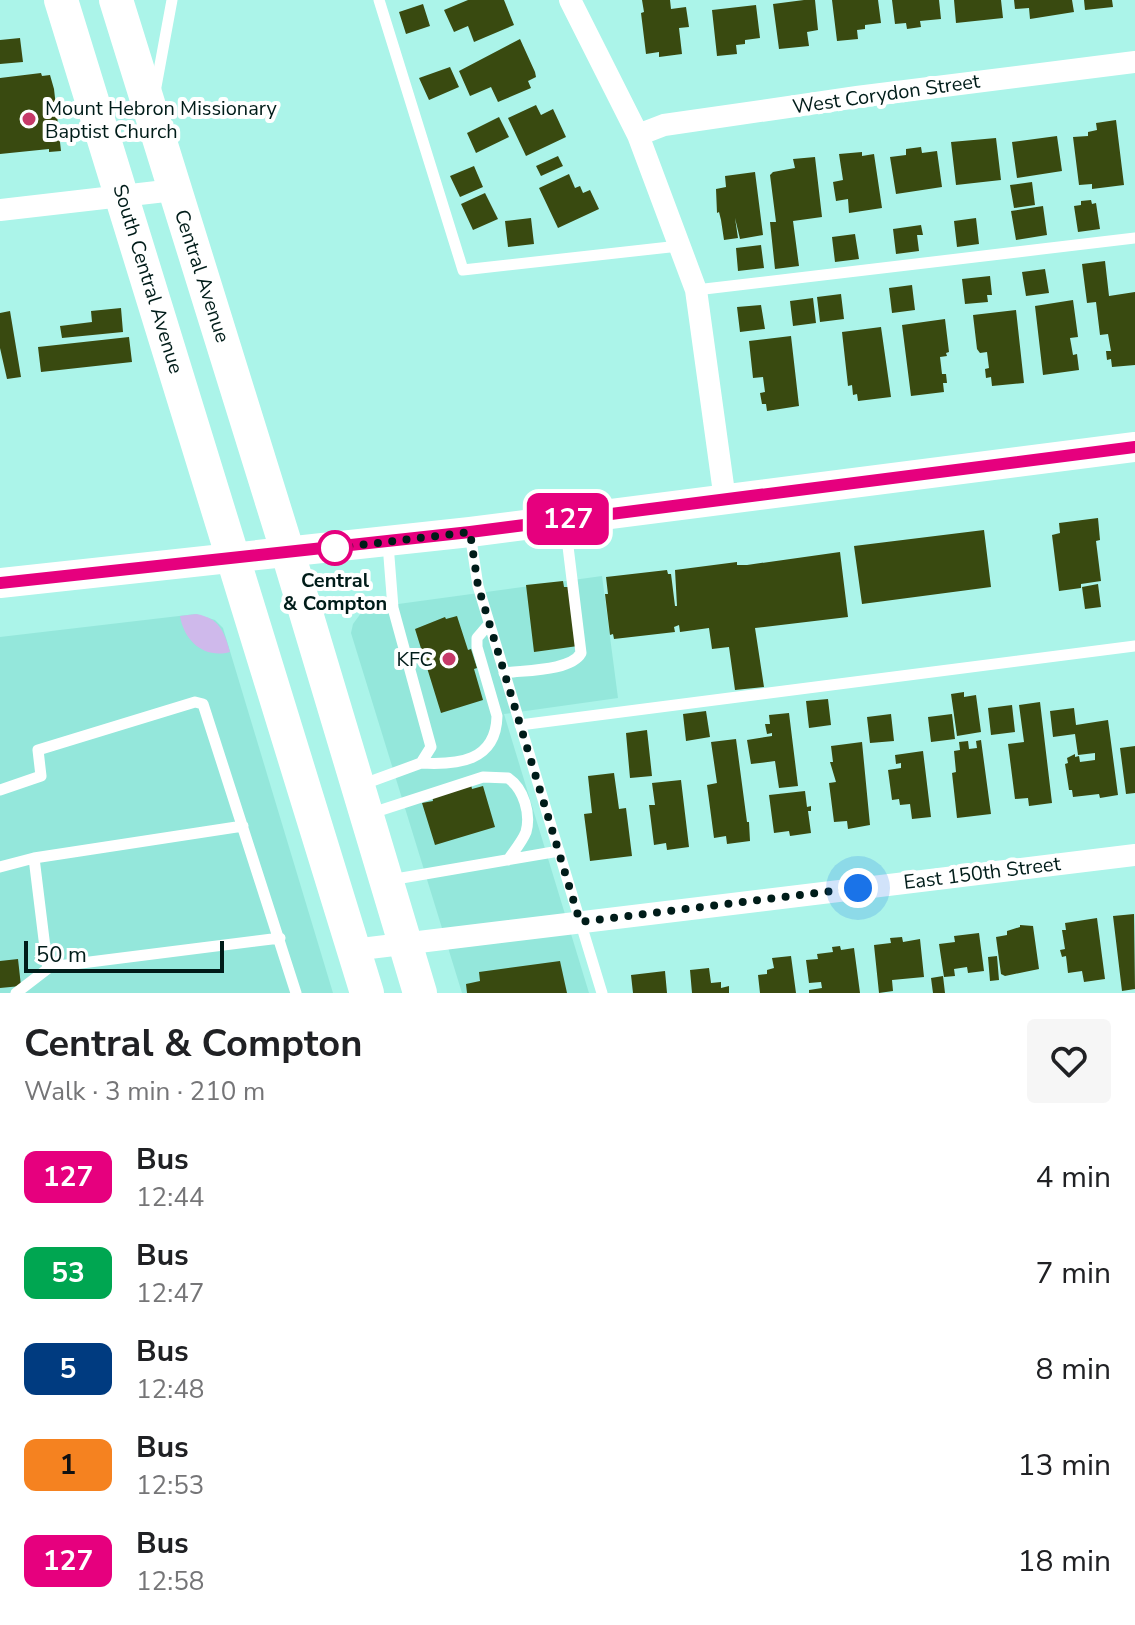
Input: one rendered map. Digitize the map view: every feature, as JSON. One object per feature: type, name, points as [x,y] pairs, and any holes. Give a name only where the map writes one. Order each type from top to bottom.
[{"type":"main road","name":"South Central Avenue","points":[[61,0],[231,559]]},
{"type":"main road","name":"Central Avenue","points":[[116,0],[288,553]]},
{"type":"main road","points":[[0,583],[470,532],[1135,447]]},
{"type":"main road","points":[[288,553],[420,993]]},
{"type":"main road","points":[[231,559],[367,993]]},
{"type":"street","points":[[570,0],[638,135],[696,290],[725,500]]},
{"type":"street","name":"West Corydon Street","points":[[638,135],[664,125],[1135,62]]},
{"type":"street","points":[[0,210],[174,190]]},
{"type":"street","name":"East 150th Street","points":[[353,950],[1135,855]]},
{"type":"lane","points":[[151,113],[172,0]]},
{"type":"lane","points":[[379,0],[463,270],[679,246]]},
{"type":"lane","points":[[696,290],[1135,238]]},
{"type":"lane","points":[[504,673],[567,665],[578,659],[581,653],[565,520]]},
{"type":"lane","points":[[470,532],[478,586],[602,993]]},
{"type":"lane","points":[[361,801],[421,763],[431,747],[393,608],[388,541]]},
{"type":"lane","points":[[421,763],[446,764],[467,760],[479,755],[493,738],[497,716],[477,647],[477,638],[489,624]]},
{"type":"lane","points":[[520,725],[1135,646]]},
{"type":"lane","points":[[0,790],[41,776],[38,750],[201,702],[205,706],[296,993]]},
{"type":"lane","points":[[361,801],[483,777],[508,778],[521,793],[527,826],[522,841],[508,860]]},
{"type":"lane","points":[[0,867],[34,858],[243,826]]},
{"type":"lane","points":[[385,881],[559,851]]},
{"type":"lane","points":[[34,858],[50,967]]},
{"type":"lane","points":[[16,993],[50,967],[280,938]]},
{"type":"shaded area","points":[[602,576],[618,698],[504,714],[589,993],[462,993],[351,633],[353,624],[364,609],[369,608]]},
{"type":"shaded area","points":[[196,614],[215,620],[223,628],[333,993],[0,993],[0,637]]},
{"type":"shaded area","points":[[196,614],[215,622],[230,652],[212,653],[191,640],[180,616]]},
{"type":"building","points":[[468,0],[504,0],[514,25],[474,42],[468,26],[454,32],[444,10]]},
{"type":"building","points":[[642,0],[670,0],[671,9],[686,7],[689,27],[679,28],[682,54],[659,57],[659,52],[646,54]]},
{"type":"building","points":[[815,0],[818,30],[807,32],[809,46],[779,49],[773,4]]},
{"type":"building","points":[[832,0],[878,0],[881,23],[865,25],[865,29],[857,30],[858,39],[837,41]]},
{"type":"building","points":[[892,0],[939,0],[941,19],[920,21],[921,27],[907,29],[906,23],[895,24]]},
{"type":"building","points":[[954,0],[1001,0],[1003,18],[956,23]]},
{"type":"building","points":[[1014,0],[1072,0],[1074,12],[1030,19],[1029,8],[1015,9]]},
{"type":"building","points":[[1084,0],[1112,0],[1113,7],[1085,10]]},
{"type":"building","points":[[423,4],[430,26],[406,34],[399,12]]},
{"type":"building","points":[[756,5],[760,38],[736,45],[737,54],[717,56],[712,10]]},
{"type":"building","points":[[20,38],[23,62],[0,64],[0,40]]},
{"type":"building","points":[[520,39],[535,72],[536,77],[528,81],[531,88],[498,102],[491,87],[470,96],[459,71]]},
{"type":"building","points":[[450,67],[459,87],[429,100],[419,78]]},
{"type":"building","name":"Mount Hebron Missionary Baptist Church","points":[[41,73],[42,76],[50,75],[54,89],[61,151],[49,152],[49,149],[0,154],[0,78]]},
{"type":"building","points":[[536,105],[541,115],[553,109],[566,137],[526,156],[508,118]]},
{"type":"building","points":[[499,117],[509,137],[476,153],[467,133]]},
{"type":"building","points":[[1116,120],[1124,185],[1092,189],[1092,184],[1079,185],[1073,137],[1088,136],[1088,132],[1097,130],[1096,123]]},
{"type":"building","points":[[1057,136],[1062,171],[1017,178],[1012,142]]},
{"type":"building","points":[[996,138],[1001,180],[956,185],[951,142]]},
{"type":"building","points":[[921,147],[922,153],[937,151],[942,187],[896,194],[890,157],[906,155],[906,149]]},
{"type":"building","points":[[862,152],[862,156],[874,154],[882,208],[849,213],[848,199],[836,201],[833,182],[843,180],[839,154]]},
{"type":"building","points":[[558,156],[563,166],[541,176],[536,166]]},
{"type":"building","points":[[815,157],[822,217],[793,221],[799,266],[775,269],[770,222],[776,222],[770,175],[795,168],[793,159]]},
{"type":"building","points":[[474,166],[483,187],[460,197],[450,176]]},
{"type":"building","points":[[755,172],[763,235],[740,239],[735,218],[738,238],[724,240],[717,213],[716,189],[726,187],[725,176]]},
{"type":"building","points":[[569,174],[575,188],[580,186],[583,193],[590,190],[599,209],[558,228],[539,188]]},
{"type":"building","points":[[1032,182],[1035,205],[1014,208],[1010,185]]},
{"type":"building","points":[[485,193],[498,219],[473,230],[461,204]]},
{"type":"building","points":[[1091,200],[1092,204],[1096,203],[1100,229],[1078,232],[1074,206]]},
{"type":"building","points":[[1043,206],[1047,235],[1016,240],[1011,211]]},
{"type":"building","points":[[531,218],[534,244],[508,247],[505,221]]},
{"type":"building","points":[[976,218],[979,244],[957,247],[954,221]]},
{"type":"building","points":[[921,225],[923,235],[917,235],[919,251],[896,254],[893,229]]},
{"type":"building","points":[[855,234],[859,259],[835,262],[832,237]]},
{"type":"building","points":[[761,245],[764,268],[738,271],[736,248]]},
{"type":"building","points":[[1105,261],[1109,296],[1135,292],[1135,365],[1112,367],[1111,359],[1107,360],[1106,351],[1111,351],[1108,334],[1100,335],[1096,302],[1087,303],[1082,264]]},
{"type":"building","points":[[1045,269],[1049,293],[1026,296],[1022,272]]},
{"type":"building","points":[[990,276],[992,295],[987,295],[988,302],[965,304],[962,279]]},
{"type":"building","points":[[912,285],[915,310],[892,313],[889,288]]},
{"type":"building","points":[[841,294],[844,319],[820,322],[817,297]]},
{"type":"building","points":[[813,298],[816,323],[793,326],[790,301]]},
{"type":"building","points":[[1073,300],[1078,337],[1070,338],[1073,355],[1077,354],[1079,370],[1043,375],[1035,306]]},
{"type":"building","points":[[761,305],[765,329],[740,332],[737,307]]},
{"type":"building","points":[[121,308],[123,332],[62,338],[60,326],[92,322],[91,311]]},
{"type":"building","points":[[1016,310],[1024,383],[992,386],[991,377],[986,378],[985,369],[989,368],[987,352],[980,353],[977,349],[973,315]]},
{"type":"building","points":[[10,311],[21,377],[7,379],[0,348],[0,313]]},
{"type":"building","points":[[945,319],[949,352],[947,356],[940,357],[942,374],[946,374],[944,392],[911,396],[902,325]]},
{"type":"building","points":[[881,327],[891,397],[858,401],[857,394],[853,395],[852,385],[848,386],[842,332]]},
{"type":"building","points":[[791,336],[799,406],[767,411],[760,393],[765,392],[763,377],[753,378],[749,341]]},
{"type":"building","points":[[129,337],[132,362],[41,372],[38,347]]},
{"type":"building","points":[[1098,518],[1100,540],[1096,541],[1101,581],[1059,591],[1052,535],[1060,533],[1059,523]]},
{"type":"building","points":[[984,530],[991,587],[862,604],[854,546]]},
{"type":"building","points":[[840,552],[848,617],[755,628],[764,687],[735,690],[729,647],[712,649],[709,628],[680,632],[679,625],[674,627],[675,632],[614,639],[613,634],[610,635],[606,577],[667,570],[671,574],[677,606],[675,570],[737,562],[737,565],[747,565]]},
{"type":"building","points":[[563,581],[564,587],[570,587],[578,646],[534,652],[526,585]]},
{"type":"building","points":[[1098,584],[1101,607],[1085,609],[1082,587]]},
{"type":"building","name":"KFC","points":[[457,616],[477,668],[474,669],[483,700],[441,713],[415,629],[445,617]]},
{"type":"building","points":[[964,692],[964,697],[976,695],[981,732],[957,736],[951,694]]},
{"type":"building","points":[[828,699],[831,725],[809,728],[806,701]]},
{"type":"building","points":[[1040,702],[1052,803],[1029,806],[1028,798],[1015,799],[1008,744],[1024,742],[1019,705]]},
{"type":"building","points":[[1012,705],[1015,732],[991,735],[988,708]]},
{"type":"building","points":[[1074,708],[1076,725],[1108,720],[1118,795],[1073,797],[1072,790],[1069,790],[1067,758],[1075,754],[1080,762],[1095,760],[1095,753],[1078,755],[1075,734],[1053,737],[1050,711]]},
{"type":"building","points":[[706,711],[710,737],[686,741],[683,714]]},
{"type":"building","points":[[789,713],[798,786],[779,788],[775,761],[751,764],[747,740],[772,736],[772,733],[767,734],[765,724],[770,724],[769,715]]},
{"type":"building","points":[[891,714],[894,741],[870,743],[867,717]]},
{"type":"building","points":[[952,714],[955,739],[931,742],[928,717]]},
{"type":"building","points":[[647,730],[652,776],[630,778],[626,733]]},
{"type":"building","points":[[736,739],[750,841],[727,844],[726,836],[714,838],[707,785],[717,783],[711,742]]},
{"type":"building","points":[[981,740],[991,814],[957,818],[952,773],[956,772],[954,751],[960,750],[959,742],[968,741],[969,749],[977,748],[976,741]]},
{"type":"building","points":[[862,742],[870,825],[848,829],[847,821],[834,822],[829,783],[836,782],[830,762],[833,762],[831,746]]},
{"type":"building","points":[[1135,746],[1135,793],[1126,794],[1120,748]]},
{"type":"building","points":[[923,751],[931,817],[912,819],[910,804],[900,805],[899,799],[892,800],[888,770],[901,768],[901,763],[896,764],[895,755]]},
{"type":"building","points":[[614,773],[619,809],[626,808],[632,856],[590,861],[584,814],[592,813],[588,776]]},
{"type":"building","points":[[681,780],[689,847],[667,850],[666,843],[654,845],[649,805],[655,805],[652,783]]},
{"type":"building","points":[[471,784],[472,789],[483,786],[495,827],[435,845],[422,803],[433,801],[432,795]]},
{"type":"building","points":[[805,791],[807,807],[811,806],[811,811],[808,811],[811,833],[790,836],[789,831],[774,833],[769,795]]},
{"type":"building","points":[[1134,914],[1135,989],[1122,991],[1113,916]]},
{"type":"building","points":[[1097,918],[1105,979],[1084,982],[1082,971],[1068,973],[1066,956],[1062,957],[1060,950],[1065,949],[1062,930],[1066,930],[1065,923]]},
{"type":"building","points":[[1020,925],[1033,926],[1039,969],[1005,976],[1001,974],[996,937],[1007,935],[1007,931]]},
{"type":"building","points":[[979,933],[984,971],[968,973],[967,967],[954,969],[955,976],[944,977],[939,944],[955,942],[954,936]]},
{"type":"building","points":[[902,937],[903,942],[920,939],[924,977],[892,980],[893,991],[879,993],[874,945],[891,943],[890,938]]},
{"type":"building","points":[[840,946],[841,950],[854,948],[860,993],[809,993],[809,990],[822,988],[821,982],[809,983],[806,960],[818,959],[817,954],[833,952],[832,947]]},
{"type":"building","points":[[791,956],[796,993],[760,993],[758,975],[767,974],[767,970],[774,968],[772,958]]},
{"type":"building","points":[[997,956],[999,980],[990,981],[988,957]]},
{"type":"building","points":[[18,959],[21,986],[0,988],[0,961]]},
{"type":"building","points":[[560,961],[567,993],[467,993],[466,984],[480,981],[479,972]]},
{"type":"building","points":[[709,968],[711,983],[721,982],[721,988],[729,986],[729,993],[692,993],[690,970]]},
{"type":"building","points":[[665,971],[667,993],[633,993],[631,975]]},
{"type":"building","points":[[943,976],[945,993],[933,993],[931,978]]},
{"type":"bus line","name":"127","points":[[0,583],[470,532],[1135,447]]},
{"type":"place","name":"Mount Hebron Missionary Baptist Church","points":[[29,119]]},
{"type":"place","name":"Central & Compton","points":[[335,548]]},
{"type":"place","name":"KFC","points":[[449,659]]},
{"type":"route","points":[[335,548],[470,532],[478,586],[580,922],[858,888]]}]
